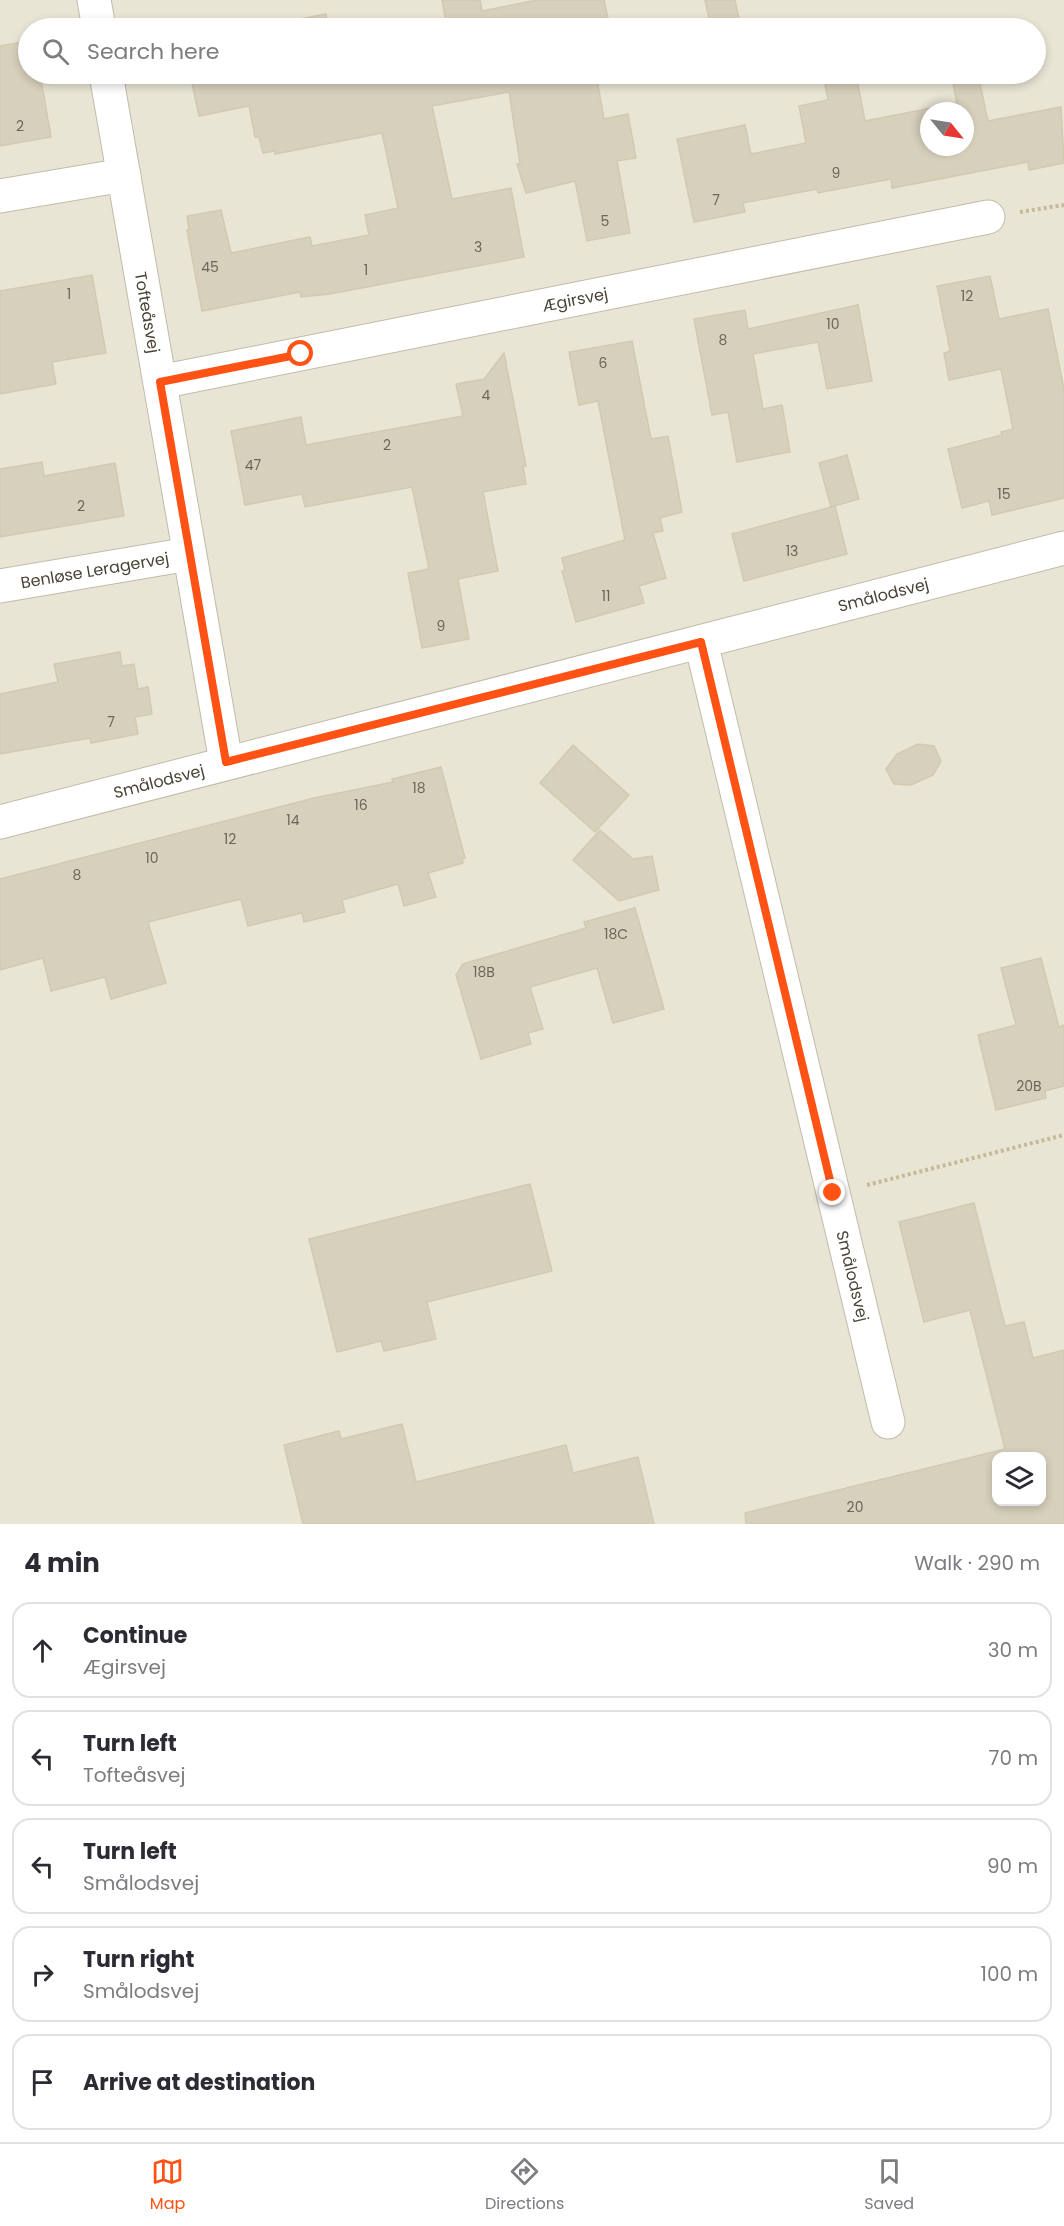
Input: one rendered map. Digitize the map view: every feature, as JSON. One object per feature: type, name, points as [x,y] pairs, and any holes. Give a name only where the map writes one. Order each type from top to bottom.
[{"type":"street","points":[[94,0],[97,18]]},
{"type":"street","name":"Tofteåsvej","points":[[108,84],[226,762]]},
{"type":"street","points":[[0,196],[124,175]]},
{"type":"street","name":"Ægirsvej","points":[[160,382],[988,217]]},
{"type":"street","name":"Smålodsvej","points":[[0,822],[1064,548]]},
{"type":"street","name":"Benløse Leragervej","points":[[0,586],[189,554]]},
{"type":"street","name":"Smålodsvej","points":[[701,642],[888,1422]]},
{"type":"path","points":[[988,217],[1064,205]]},
{"type":"path","points":[[833,1193],[1064,1135]]},
{"type":"shaded area","points":[[0,0],[1064,0],[1064,1524],[0,1524]]},
{"type":"building","points":[[442,0],[480,0],[482,11],[537,0],[604,0],[608,18],[445,18]]},
{"type":"building","points":[[705,0],[735,0],[739,18],[709,18]]},
{"type":"building","points":[[326,14],[327,18],[305,18]]},
{"type":"building","points":[[18,43],[18,84],[42,84],[51,137],[0,146],[0,46]]},
{"type":"building","points":[[192,84],[598,84],[604,119],[628,114],[636,158],[617,161],[630,233],[587,241],[575,181],[526,193],[517,164],[520,164],[509,92],[432,106],[452,199],[511,188],[524,257],[330,294],[301,297],[300,292],[202,311],[187,230],[189,229],[187,216],[221,210],[231,253],[310,237],[312,246],[369,235],[365,215],[398,208],[382,133],[275,154],[275,151],[263,153],[259,137],[255,137],[249,106],[199,116]]},
{"type":"building","points":[[825,84],[858,84],[865,121],[920,110],[920,156],[974,156],[974,102],[957,102],[953,84],[980,84],[988,121],[1061,107],[1064,163],[1029,170],[1028,162],[892,188],[891,179],[818,193],[817,189],[743,203],[745,212],[694,222],[677,139],[745,125],[751,154],[806,143],[799,106],[828,100]]},
{"type":"building","points":[[92,275],[106,353],[52,362],[56,384],[0,394],[0,291]]},
{"type":"building","points":[[990,276],[999,319],[1048,309],[1064,389],[1064,498],[992,515],[989,501],[962,508],[948,449],[1002,435],[1001,432],[1013,429],[1001,369],[949,380],[944,353],[950,351],[937,286]]},
{"type":"building","points":[[858,305],[872,381],[827,389],[818,342],[753,354],[763,409],[782,405],[790,452],[737,462],[728,412],[712,415],[694,319],[745,310],[748,329]]},
{"type":"building","points":[[632,341],[651,439],[668,436],[682,512],[660,518],[663,531],[653,533],[666,578],[639,586],[644,603],[576,622],[562,571],[565,570],[562,558],[625,540],[598,401],[579,405],[569,352]]},
{"type":"building","points":[[504,353],[526,466],[523,467],[526,484],[483,492],[498,571],[458,579],[469,639],[422,648],[408,573],[429,569],[412,487],[305,507],[302,494],[245,505],[231,431],[301,417],[306,445],[463,416],[456,384],[484,379]]},
{"type":"building","points":[[847,455],[859,499],[831,507],[819,463]]},
{"type":"building","points":[[42,462],[44,476],[115,463],[124,516],[0,537],[0,469]]},
{"type":"building","points":[[835,506],[847,554],[744,581],[732,534]]},
{"type":"building","points":[[120,652],[122,666],[134,664],[138,689],[148,687],[152,714],[135,717],[138,734],[91,743],[90,738],[0,754],[0,694],[58,682],[54,664]]},
{"type":"building","points":[[918,744],[934,746],[941,761],[933,775],[911,785],[894,784],[886,769],[897,754]]},
{"type":"building","points":[[573,745],[629,795],[595,832],[540,783]]},
{"type":"building","points":[[441,767],[465,858],[462,859],[463,863],[428,873],[436,897],[404,906],[398,884],[342,900],[345,912],[304,922],[302,913],[248,926],[241,899],[148,922],[166,983],[111,999],[105,977],[51,991],[43,958],[0,970],[0,879],[314,798],[393,782],[392,779]]},
{"type":"building","points":[[600,830],[633,859],[652,856],[659,890],[619,901],[573,860]]},
{"type":"building","points":[[635,908],[664,1009],[613,1023],[597,968],[530,987],[543,1029],[528,1033],[531,1044],[481,1059],[456,975],[463,964],[586,928],[584,922]]},
{"type":"building","points":[[1041,958],[1059,1027],[1064,1025],[1064,1086],[1045,1091],[1046,1098],[996,1110],[978,1035],[1016,1025],[1001,968]]},
{"type":"building","points":[[530,1184],[552,1271],[427,1302],[436,1339],[384,1351],[381,1341],[337,1352],[309,1239]]},
{"type":"building","points":[[974,1203],[1005,1326],[1024,1322],[1033,1358],[1064,1350],[1064,1524],[746,1524],[745,1513],[992,1452],[992,1506],[1046,1506],[1046,1452],[993,1452],[1005,1449],[970,1310],[924,1322],[899,1222]]},
{"type":"building","points":[[402,1424],[416,1482],[566,1445],[573,1473],[638,1457],[654,1524],[303,1524],[284,1445],[339,1431],[341,1439]]},
{"type":"route","points":[[301,354],[160,382],[226,762],[701,642],[833,1193]]}]
